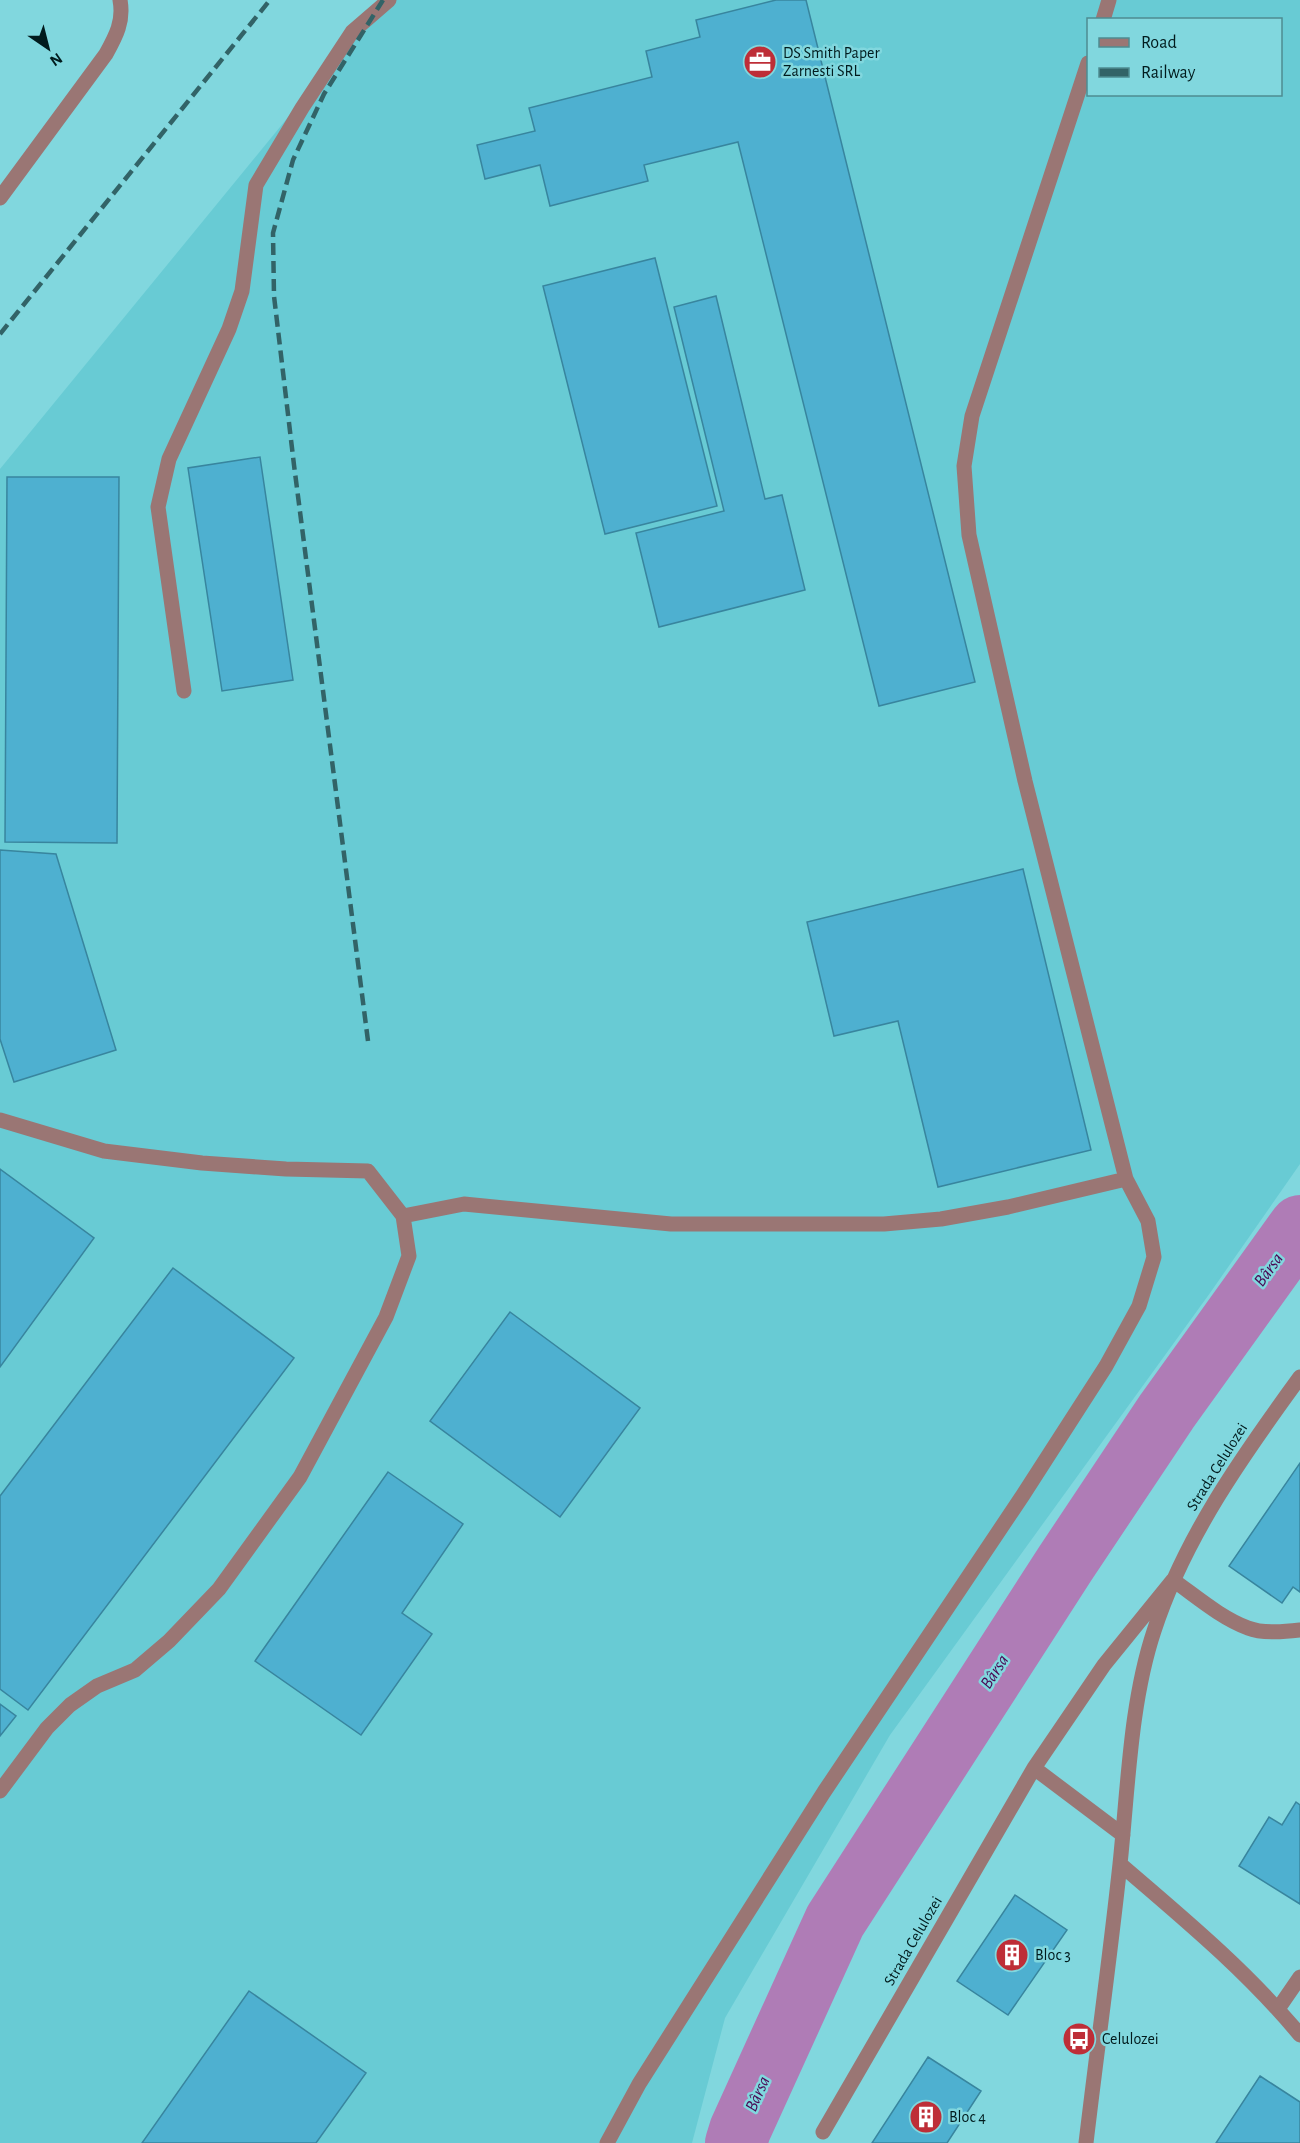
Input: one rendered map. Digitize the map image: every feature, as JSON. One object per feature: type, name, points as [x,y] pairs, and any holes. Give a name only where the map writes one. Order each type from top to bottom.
[{"type":"street","points":[[0,198],[106,54],[119,30],[120,0]]},
{"type":"street","points":[[184,691],[158,507],[169,459],[229,329],[242,291],[256,185],[302,108],[352,32],[389,0]]},
{"type":"street","points":[[1104,18],[1109,0]]},
{"type":"street","points":[[607,2143],[639,2084],[824,1792],[1107,1366],[1139,1306],[1154,1257],[1148,1221],[1126,1179],[1025,781],[969,535],[964,466],[972,416],[1087,69]]},
{"type":"street","points":[[0,1120],[104,1151],[202,1163],[286,1169],[368,1171],[403,1216],[409,1256],[386,1317],[300,1477],[219,1589],[169,1641],[135,1670],[97,1686],[70,1705],[47,1728],[0,1791]]},
{"type":"street","points":[[403,1216],[464,1204],[671,1224],[884,1224],[941,1219],[997,1209],[1126,1179]]},
{"type":"street","name":"Strada Celulozei","points":[[1086,2143],[1139,1688],[1153,1632],[1173,1580],[1203,1524],[1256,1436],[1300,1377]]},
{"type":"street","points":[[1173,1580],[1225,1617],[1250,1629],[1284,1632],[1300,1630]]},
{"type":"street","name":"Strada Celulozei","points":[[823,2132],[1034,1768],[1104,1665],[1173,1580]]},
{"type":"street","points":[[1034,1768],[1123,1835]]},
{"type":"street","points":[[1120,1864],[1212,1944],[1278,2009],[1300,2035]]},
{"type":"street","points":[[1278,2009],[1300,1977]]},
{"type":"shaded area","points":[[384,0],[1300,0],[1300,1164],[1210,1293],[890,1735],[725,2018],[692,2143],[0,2143],[0,469]]},
{"type":"building","points":[[776,0],[806,0],[975,682],[879,706],[738,142],[644,165],[648,181],[550,206],[540,165],[485,179],[477,145],[535,131],[529,108],[652,77],[646,51],[700,37],[696,20]]},
{"type":"building","points":[[655,258],[717,506],[605,534],[543,286]]},
{"type":"building","points":[[716,296],[765,499],[782,495],[805,590],[659,627],[636,533],[724,511],[674,307]]},
{"type":"building","points":[[260,457],[293,680],[222,691],[188,468]]},
{"type":"building","points":[[7,477],[119,477],[117,843],[5,842]]},
{"type":"building","points":[[0,850],[56,854],[116,1050],[14,1082],[0,1039]]},
{"type":"building","points":[[1023,869],[1091,1150],[938,1187],[898,1021],[834,1036],[807,922]]},
{"type":"building","points":[[0,1169],[94,1238],[0,1367]]},
{"type":"building","points":[[173,1268],[294,1358],[28,1710],[0,1689],[0,1496]]},
{"type":"building","points":[[510,1312],[640,1408],[560,1517],[430,1421]]},
{"type":"building","points":[[1300,1463],[1300,1592],[1293,1587],[1282,1603],[1229,1566]]},
{"type":"building","points":[[388,1472],[463,1524],[402,1613],[432,1634],[361,1735],[255,1661]]},
{"type":"building","points":[[0,1704],[16,1716],[0,1736]]},
{"type":"building","points":[[1296,1802],[1300,1805],[1300,1904],[1239,1866],[1269,1817],[1282,1825]]},
{"type":"building","name":"Bloc 3","points":[[1015,1895],[1067,1930],[1008,2015],[957,1981]]},
{"type":"building","points":[[249,1991],[366,2073],[316,2143],[142,2143]]},
{"type":"building","name":"Bloc 4","points":[[928,2057],[981,2091],[947,2143],[872,2143]]},
{"type":"building","points":[[1260,2076],[1300,2102],[1300,2143],[1216,2143]]},
{"type":"waterway","name":"Bârsa","points":[[736,2143],[835,1921],[1065,1564],[1167,1411],[1300,1226]]},
{"type":"railway","points":[[0,334],[270,0]]},
{"type":"railway","points":[[368,1041],[274,296],[273,233],[293,160],[324,94],[383,0]]},
{"type":"place","name":"DS Smith Paper Zarnesti SRL","points":[[760,62]]},
{"type":"place","name":"Bloc 3","points":[[1012,1955]]},
{"type":"place","name":"Celulozei","points":[[1079,2039]]},
{"type":"place","name":"Bloc 4","points":[[926,2117]]}]
